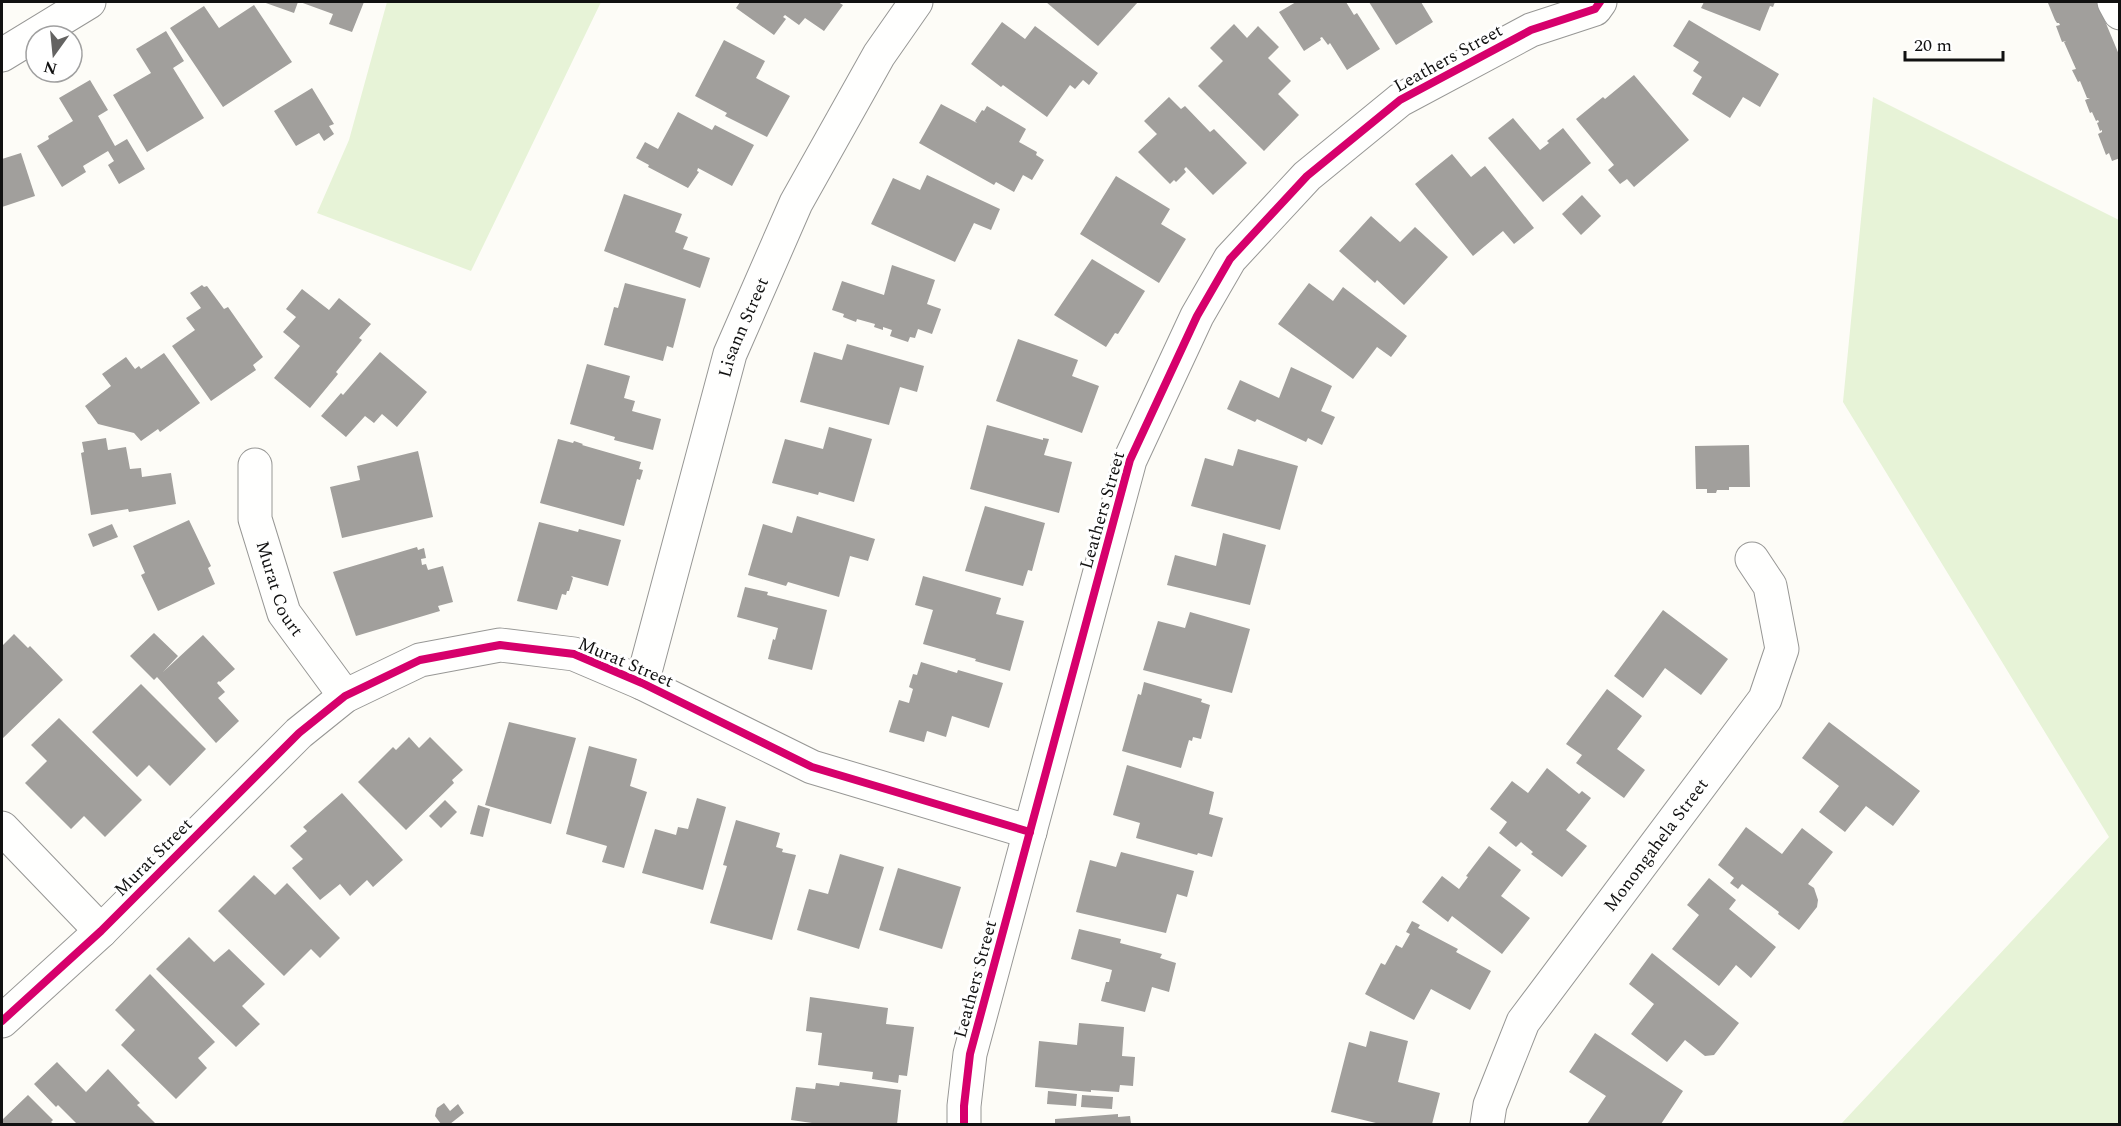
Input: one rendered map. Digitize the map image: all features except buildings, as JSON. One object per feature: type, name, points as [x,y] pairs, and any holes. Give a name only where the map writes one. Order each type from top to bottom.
[{"type":"street","points":[[2,55],[88,2]]},
{"type":"street","name":"Lisann Street","points":[[642,683],[730,354],[796,202],[879,56],[916,2]]},
{"type":"street","name":"Leathers Street","points":[[964,1125],[963,1106],[970,1054],[1130,460],[1197,316],[1230,259],[1307,176],[1400,100],[1531,30],[1595,9],[1600,2]]},
{"type":"street","points":[[2114,2],[2120,14]]},
{"type":"street","name":"Murat Court","points":[[255,465],[255,519],[284,613],[345,696]]},
{"type":"street","name":"Monongahela Street","points":[[1487,1125],[1490,1105],[1523,1022],[1765,699],[1782,649],[1770,586],[1752,559]]},
{"type":"street","name":"Murat Street","points":[[2,1021],[101,931],[299,733],[345,696],[420,660],[500,645],[574,654],[642,683],[812,767],[1030,832]]},
{"type":"street","points":[[2,828],[101,931]]},
{"type":"green space","points":[[387,2],[601,2],[471,271],[317,213],[349,140]]},
{"type":"green space","points":[[1873,97],[2119,220],[2119,1124],[1841,1124],[2109,837],[1843,402]]},
{"type":"cycle path","points":[[964,1124],[970,1054],[1130,460],[1197,316],[1230,259],[1307,176],[1400,100],[1531,30],[1595,9],[1600,2]]},
{"type":"cycle path","points":[[2,1021],[101,931],[299,733],[345,696],[420,660],[500,645],[574,654],[642,683],[812,767],[1030,832]]}]
